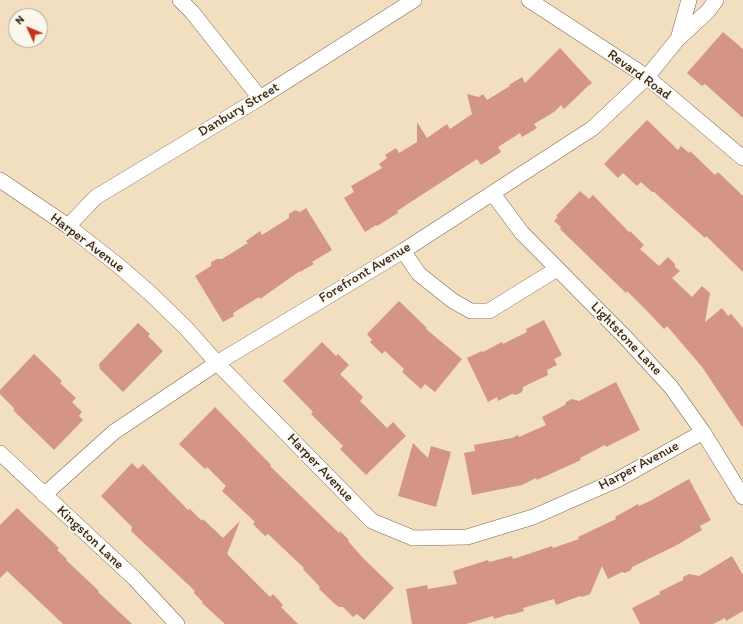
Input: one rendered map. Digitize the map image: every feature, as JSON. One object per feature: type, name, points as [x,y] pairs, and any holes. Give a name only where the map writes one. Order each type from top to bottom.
[{"type":"street","points":[[180,0],[192,12],[260,98]]},
{"type":"street","name":"Danbury Street","points":[[68,226],[96,197],[260,98],[414,0]]},
{"type":"street","name":"Revard Road","points":[[529,0],[647,77],[743,158]]},
{"type":"street","name":"Forefront Avenue","points":[[677,40],[689,0]]},
{"type":"street","name":"Forefront Avenue","points":[[44,496],[114,432],[217,363],[402,251],[493,194],[593,128],[647,77],[677,40],[708,12],[716,0]]},
{"type":"street","name":"Harper Avenue","points":[[0,180],[68,226],[119,266],[152,295],[186,328],[217,363],[372,521],[413,538],[467,537],[533,517],[617,480],[703,432]]},
{"type":"street","name":"Lightstone Lane","points":[[493,194],[522,233],[625,337],[671,387],[703,432],[743,497]]},
{"type":"street","points":[[402,251],[419,274],[453,301],[471,311],[489,311],[557,269]]},
{"type":"street","name":"Kingston Lane","points":[[0,454],[134,578],[177,624]]},
{"type":"building","points":[[723,32],[743,49],[743,118],[705,84],[702,86],[687,73]]},
{"type":"building","points":[[560,48],[592,83],[564,109],[561,105],[554,112],[534,124],[537,128],[522,137],[520,133],[498,147],[501,152],[481,165],[477,159],[397,211],[398,213],[365,232],[344,198],[354,192],[351,186],[382,168],[379,164],[387,158],[385,155],[396,148],[399,153],[417,142],[417,122],[427,138],[447,124],[450,129],[472,114],[467,94],[479,97],[483,94],[487,100],[522,77],[525,83]]},
{"type":"building","points":[[647,120],[678,150],[681,146],[689,153],[690,151],[715,175],[718,172],[743,196],[743,272],[706,236],[705,238],[654,192],[652,192],[641,182],[637,186],[623,173],[618,178],[604,164]]},
{"type":"building","points":[[580,191],[589,199],[593,195],[629,232],[630,231],[644,245],[640,249],[659,266],[668,257],[680,271],[672,278],[692,297],[702,286],[710,293],[705,322],[722,308],[728,316],[731,314],[743,328],[743,428],[702,367],[667,326],[664,329],[627,291],[626,293],[560,229],[561,227],[554,221],[558,217],[556,216]]},
{"type":"building","points":[[306,208],[332,250],[312,262],[314,264],[300,271],[260,299],[259,297],[233,313],[234,316],[223,322],[195,276],[211,266],[211,262],[217,259],[222,259],[248,243],[246,241],[260,231],[262,235],[289,218],[289,214],[295,210],[300,212]]},
{"type":"building","points":[[399,301],[427,328],[426,329],[462,359],[435,392],[425,384],[421,389],[402,372],[404,369],[385,351],[382,354],[370,342],[372,340],[367,334]]},
{"type":"building","points":[[544,320],[562,355],[554,359],[557,365],[547,370],[548,375],[523,387],[522,392],[516,395],[512,394],[498,401],[497,397],[488,402],[467,358],[502,342],[503,344],[527,332],[526,329]]},
{"type":"building","points":[[138,323],[150,334],[148,336],[163,351],[123,392],[100,369],[99,364]]},
{"type":"building","points":[[322,342],[336,356],[338,354],[349,365],[340,374],[363,397],[360,401],[387,428],[393,422],[406,436],[366,475],[340,449],[343,446],[311,414],[313,412],[283,381]]},
{"type":"building","points":[[34,354],[62,381],[60,383],[76,398],[72,402],[82,412],[79,416],[83,420],[54,450],[13,410],[15,409],[0,394],[0,390]]},
{"type":"building","points":[[616,382],[640,430],[606,447],[605,445],[580,458],[581,460],[537,480],[536,478],[522,485],[472,495],[464,453],[475,451],[474,445],[512,438],[518,435],[519,437],[546,425],[542,417],[565,405],[566,402],[572,399],[579,401]]},
{"type":"building","points":[[215,407],[271,465],[270,466],[339,533],[340,531],[363,558],[394,588],[364,620],[357,614],[353,617],[343,607],[339,607],[335,604],[319,589],[320,587],[303,569],[304,568],[268,534],[265,536],[253,524],[255,522],[222,491],[226,486],[207,467],[205,469],[179,444]]},
{"type":"building","points":[[413,443],[428,458],[431,446],[451,452],[436,507],[398,496]]},
{"type":"building","points":[[132,463],[138,469],[143,464],[188,510],[190,509],[202,521],[203,519],[223,538],[240,521],[227,554],[270,597],[273,594],[283,605],[281,607],[298,624],[225,624],[202,603],[203,602],[194,593],[195,591],[131,531],[132,527],[101,496]]},
{"type":"building","points":[[689,479],[711,520],[700,526],[702,530],[677,545],[632,567],[631,570],[625,573],[622,572],[608,579],[602,566],[590,594],[556,605],[554,599],[523,608],[524,611],[510,615],[494,619],[493,616],[466,624],[412,624],[406,589],[427,585],[428,589],[457,584],[453,571],[488,560],[489,562],[512,556],[513,559],[579,539],[578,537],[616,519],[615,517],[638,504],[639,506],[650,501]]},
{"type":"building","points":[[17,508],[59,548],[57,550],[67,559],[66,560],[132,624],[63,624],[7,571],[0,578],[0,525]]},
{"type":"building","points":[[732,556],[743,575],[743,611],[726,621],[725,618],[713,624],[640,624],[632,608],[660,594],[659,592],[683,580],[683,577],[689,574],[699,576]]}]
